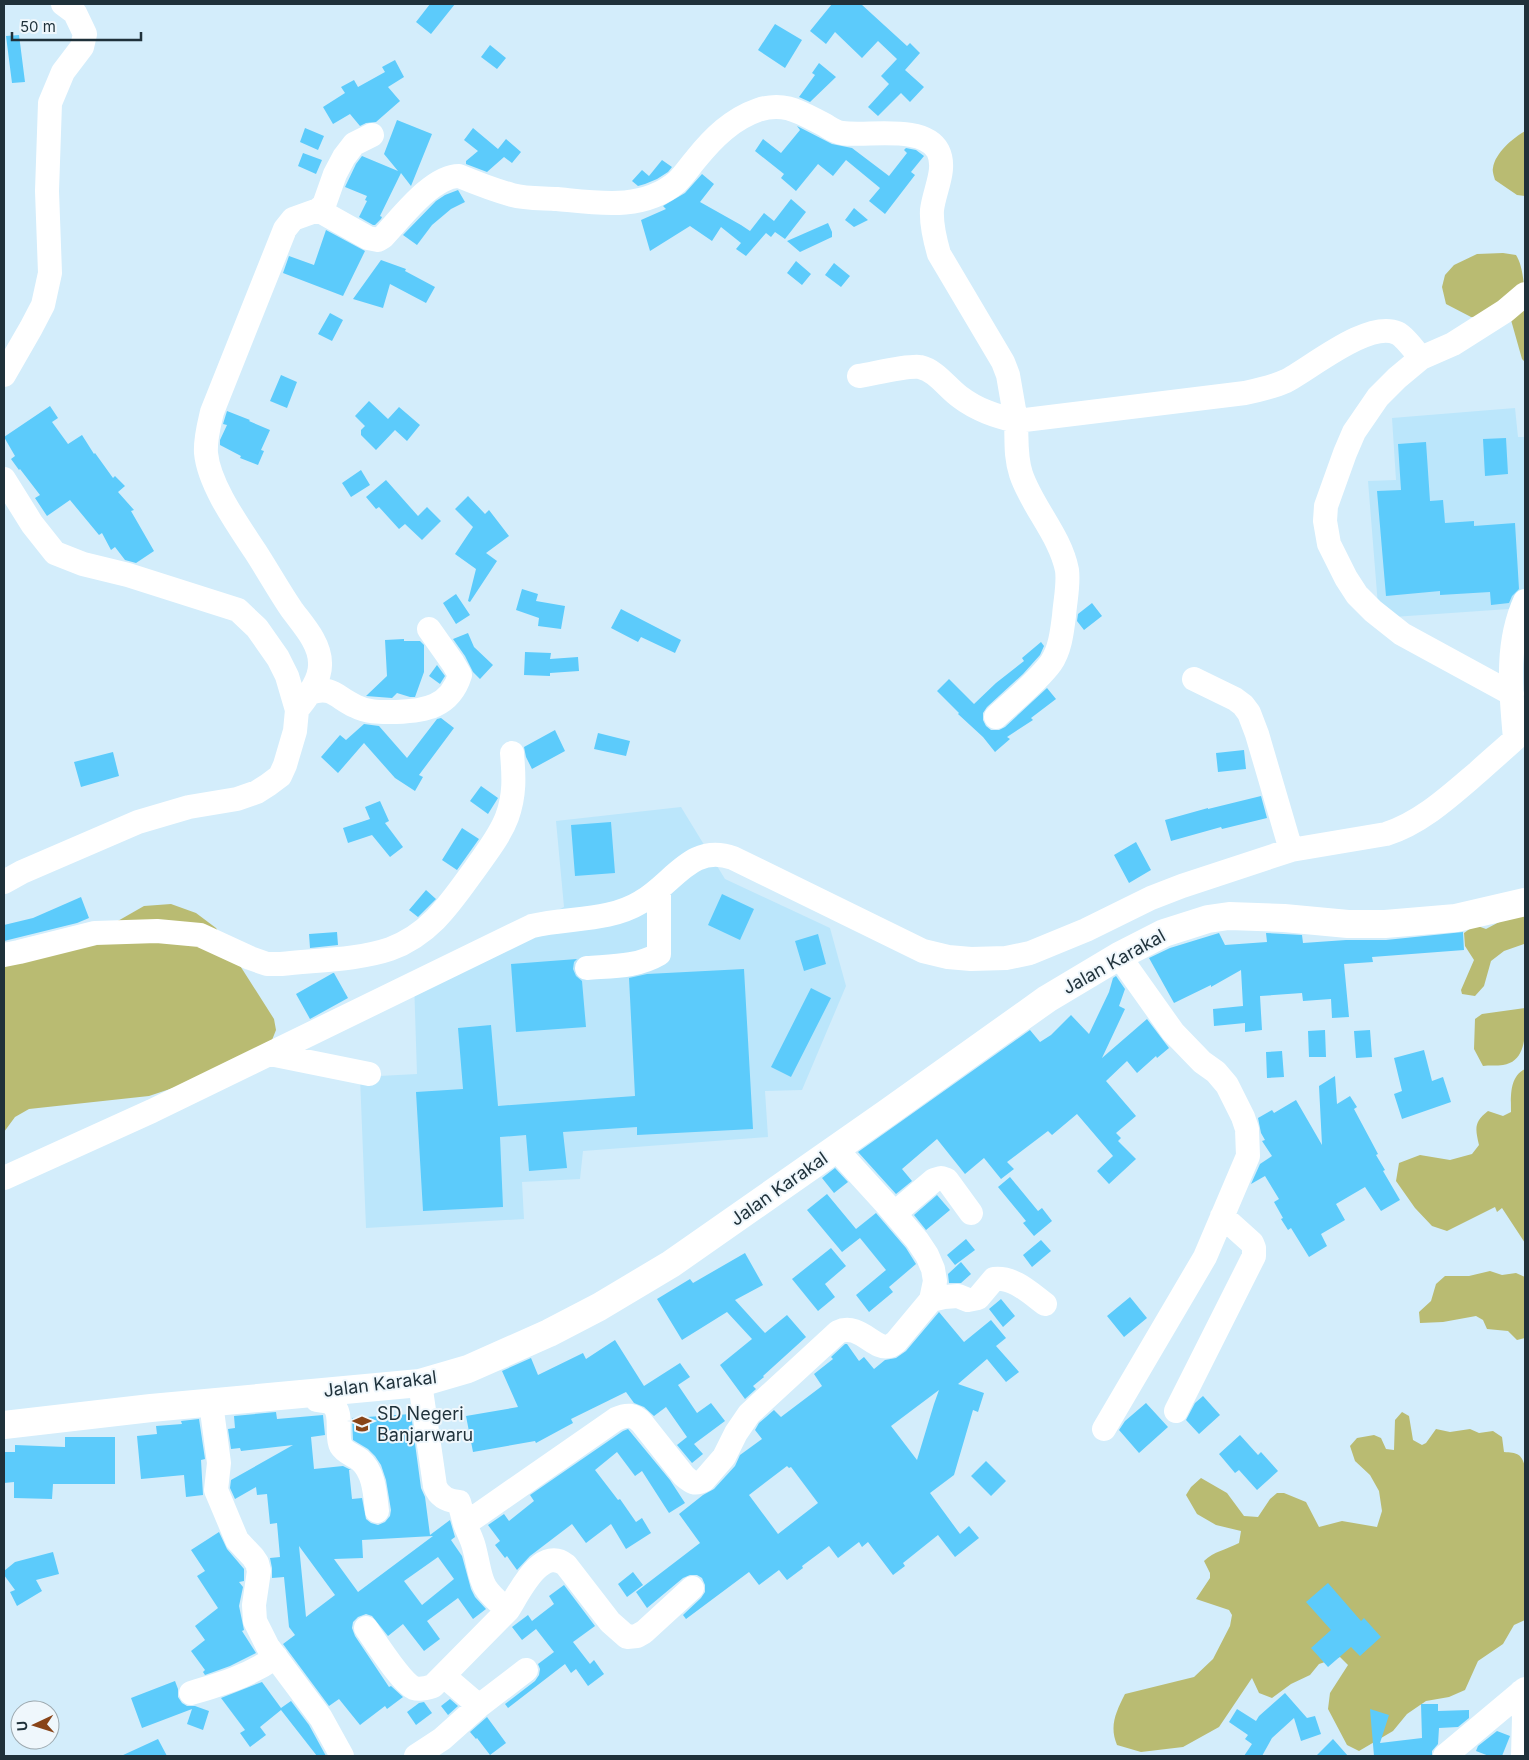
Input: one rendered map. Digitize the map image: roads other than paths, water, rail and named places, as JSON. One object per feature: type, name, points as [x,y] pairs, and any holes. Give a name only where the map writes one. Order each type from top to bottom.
[{"type":"main road","name":"Jalan Karakal","points":[[4,1425],[420,1383],[468,1370],[549,1333],[599,1307],[671,1264],[1048,999],[1119,956],[1164,933],[1208,920],[1230,916],[1284,918],[1348,924],[1385,924],[1456,918],[1525,902]]},
{"type":"street","points":[[4,375],[43,305],[50,272],[48,191],[50,103],[63,72],[82,47],[85,34],[75,13],[63,4]]},
{"type":"street","points":[[318,210],[368,238],[378,240],[384,237],[429,189],[442,180],[453,176],[459,176],[514,196],[628,203],[649,198],[670,187],[681,178],[704,149],[732,123],[740,117],[770,107],[794,109],[838,132],[902,134],[923,137],[934,145],[940,156],[940,172],[934,194],[932,212],[939,254],[1003,362],[1008,375],[1016,421],[1015,442],[1021,474],[1032,499],[1054,538],[1067,570],[1068,584],[1063,625],[1056,655],[1050,664],[996,716]]},
{"type":"street","points":[[4,882],[22,872],[138,822],[189,807],[237,799],[257,792],[280,776],[304,702],[318,674],[320,662],[317,650],[308,632],[222,499],[209,468],[206,454],[206,438],[212,412],[285,229],[293,219],[318,210],[324,205],[335,174],[344,158],[354,144],[372,135]]},
{"type":"street","points":[[1512,694],[1402,634],[1373,611],[1357,595],[1346,578],[1329,544],[1325,521],[1326,506],[1335,478],[1354,432],[1378,397],[1421,358],[1453,344],[1505,312],[1525,294]]},
{"type":"street","points":[[859,376],[920,367],[936,376],[959,397],[975,407],[993,415],[1016,421],[1245,394],[1266,389],[1287,380],[1332,350],[1356,339],[1382,332],[1390,331],[1401,335],[1421,358]]},
{"type":"street","points":[[4,479],[32,524],[55,553],[83,564],[128,575],[238,610],[258,628],[278,658],[286,676],[304,702]]},
{"type":"street","points":[[4,1178],[152,1111],[532,926],[616,913],[643,902],[697,857],[722,854],[748,864],[922,951],[948,957],[1006,958],[1030,953],[1086,930],[1164,892],[1291,850],[1386,834],[1407,827],[1452,794],[1520,734],[1512,694],[1511,663],[1513,637],[1525,601]]},
{"type":"street","points":[[304,702],[318,690],[337,694],[354,706],[375,713],[420,711],[438,704],[456,688],[460,675],[429,629]]},
{"type":"street","points":[[1194,680],[1235,699],[1249,713],[1291,850]]},
{"type":"street","points":[[4,955],[95,933],[157,930],[200,935],[267,964],[371,954],[391,948],[422,933],[442,914],[493,844],[504,823],[512,800],[514,784],[512,753]]},
{"type":"street","points":[[588,968],[636,964],[648,961],[659,954],[660,889]]},
{"type":"street","points":[[1104,1430],[1205,1257],[1248,1156],[1248,1142],[1243,1117],[1222,1078],[1202,1062],[1173,1032],[1119,956]]},
{"type":"street","points":[[270,1054],[369,1074]]},
{"type":"street","points":[[465,1524],[616,1419],[627,1415],[636,1417],[642,1422],[684,1476],[692,1482],[700,1482],[704,1480],[724,1457],[736,1433],[749,1414],[838,1332],[854,1330],[884,1346],[890,1346],[896,1342],[931,1300],[935,1281],[933,1269],[923,1249],[836,1149]]},
{"type":"street","points":[[894,1214],[934,1180],[941,1178],[947,1180],[971,1213]]},
{"type":"street","points":[[1176,1411],[1254,1256],[1252,1243],[1222,1216]]},
{"type":"street","points":[[931,1300],[958,1296],[968,1300],[978,1298],[994,1279],[1004,1278],[1017,1283],[1045,1304]]},
{"type":"street","points":[[420,1383],[436,1490],[444,1499],[459,1502],[474,1546],[481,1582],[491,1596],[508,1610]]},
{"type":"street","points":[[315,1393],[317,1400],[331,1403],[334,1406],[337,1413],[340,1445],[345,1451],[360,1460],[368,1471],[374,1487],[377,1511]]},
{"type":"street","points":[[211,1403],[219,1463],[216,1490],[237,1540],[257,1563],[259,1571],[253,1617],[268,1647],[321,1718],[342,1756]]},
{"type":"street","points":[[366,1628],[399,1674],[412,1687],[417,1689],[428,1688],[444,1676],[508,1610],[532,1573],[541,1564],[553,1560],[561,1561],[566,1565],[610,1622],[627,1637],[637,1636],[644,1632],[692,1588]]},
{"type":"street","points":[[191,1693],[234,1680],[258,1670],[276,1657]]},
{"type":"street","points":[[416,1756],[442,1739],[479,1706],[526,1670]]},
{"type":"street","points":[[444,1676],[479,1706]]},
{"type":"street","points":[[1445,1756],[1523,1691]]},
{"type":"street","points":[[1523,1691],[1523,1756]]},
{"type":"place","name":"SD Negeri Banjarwaru","points":[[362,1424]]}]
